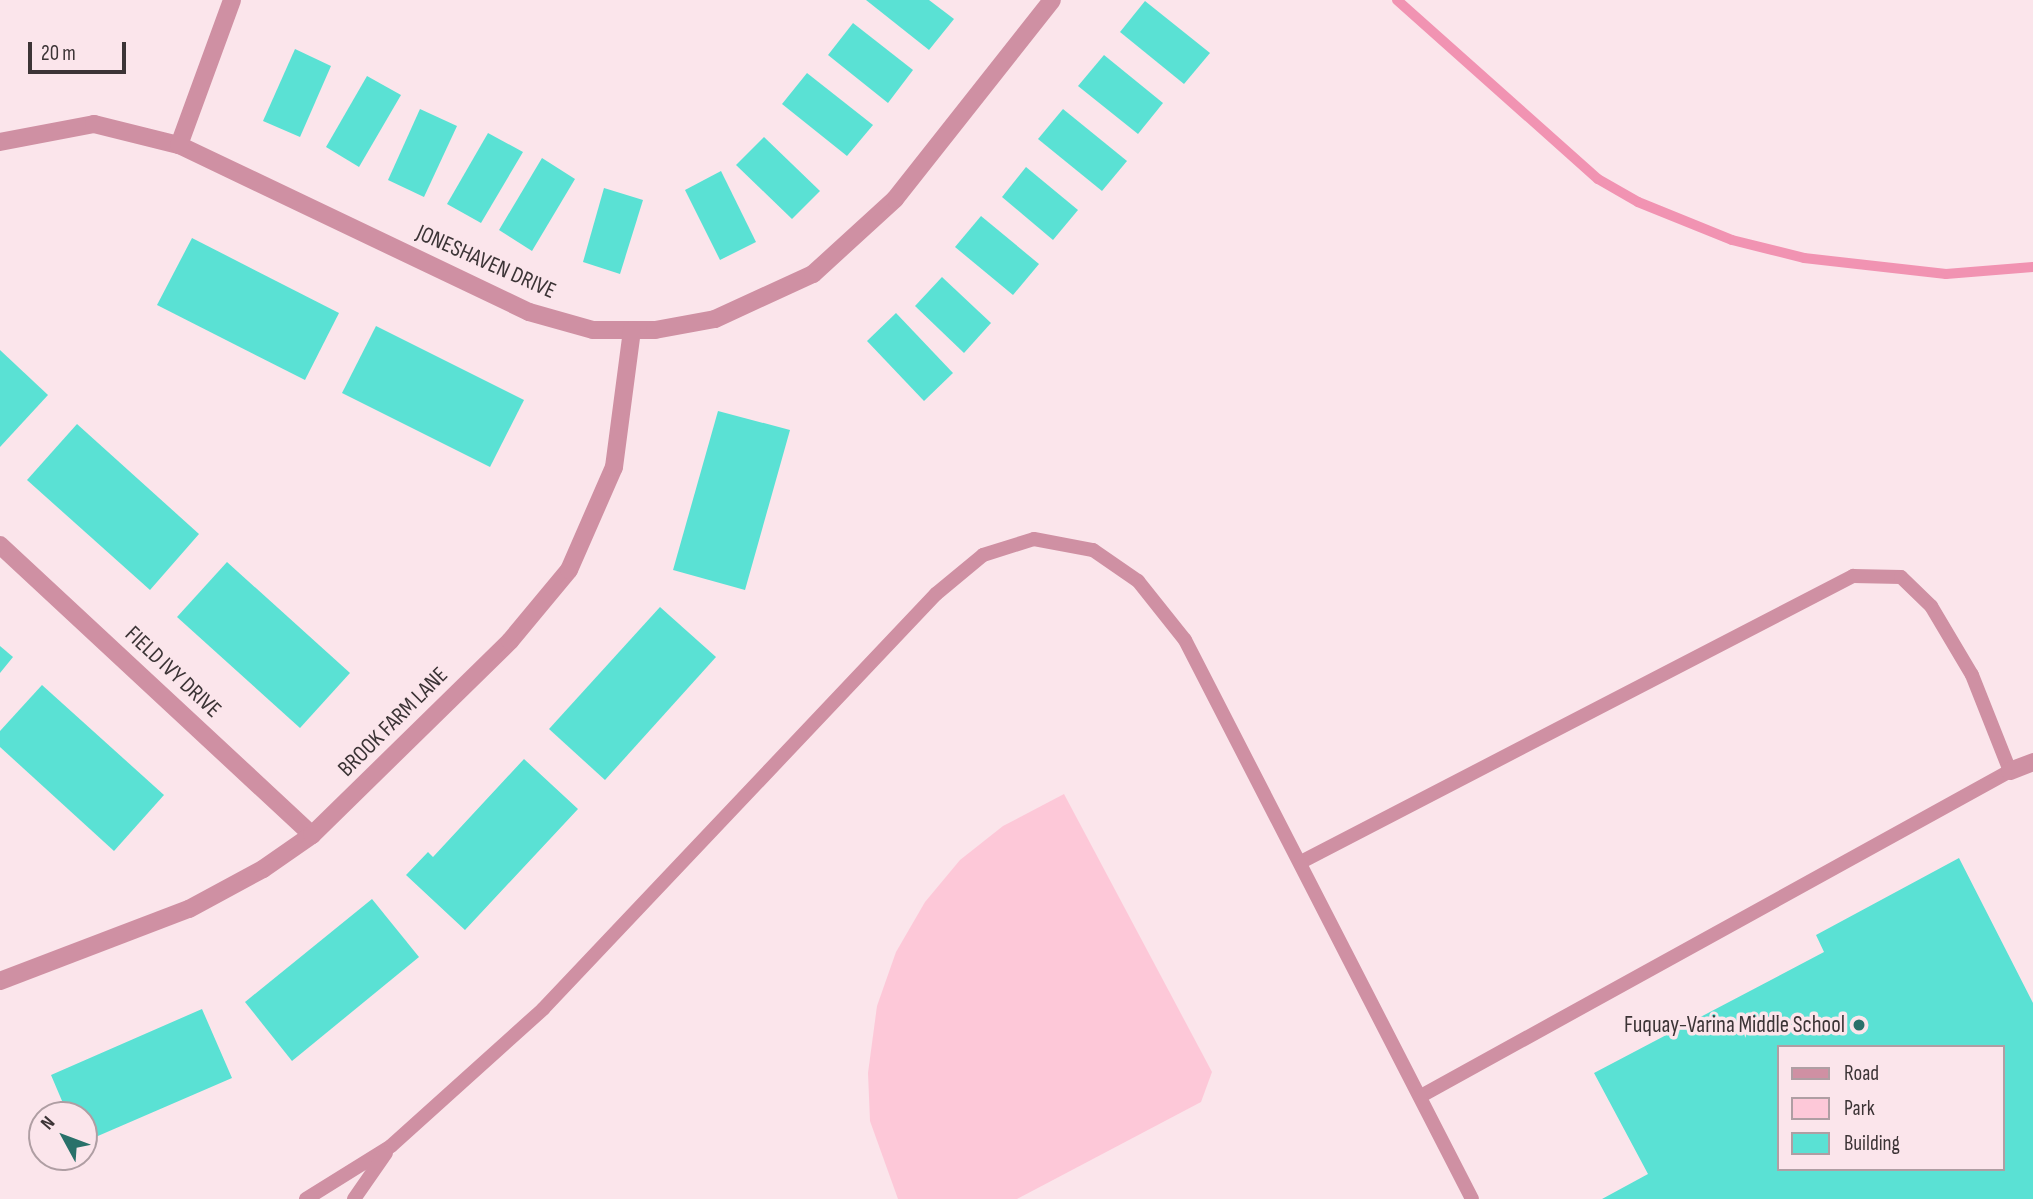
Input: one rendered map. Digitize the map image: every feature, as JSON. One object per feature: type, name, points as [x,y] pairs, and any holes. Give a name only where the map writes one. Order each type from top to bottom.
[{"type":"street","points":[[179,145],[232,0]]},
{"type":"street","name":"JONESHAVEN DRIVE","points":[[0,142],[94,124],[179,145],[529,312],[593,330],[632,330],[715,319],[813,274],[895,199],[1052,0]]},
{"type":"street","name":"BROOK FARM LANE","points":[[0,981],[189,909],[263,869],[313,835],[510,641],[569,569],[614,467],[632,330]]},
{"type":"street","name":"FIELD IVY DRIVE","points":[[0,545],[313,835]]},
{"type":"street","points":[[2010,771],[2033,762]]},
{"type":"lane","points":[[306,1199],[391,1146],[543,1009],[936,594],[983,555],[1034,539],[1093,550],[1138,581],[1185,640],[1472,1199]]},
{"type":"lane","points":[[1301,862],[1853,576],[1901,577],[1931,606],[1972,675],[2010,771],[1421,1096]]},
{"type":"lane","points":[[354,1199],[391,1146]]},
{"type":"green space","points":[[1064,794],[1212,1072],[1201,1102],[1017,1199],[898,1199],[870,1121],[868,1073],[877,1006],[896,952],[925,902],[960,860],[1003,826]]},
{"type":"building","points":[[866,0],[929,0],[954,19],[929,50]]},
{"type":"building","points":[[1145,1],[1210,53],[1184,84],[1120,32]]},
{"type":"building","points":[[853,23],[913,70],[888,103],[828,55]]},
{"type":"building","points":[[295,49],[331,66],[300,137],[263,121]]},
{"type":"building","points":[[1104,55],[1163,103],[1138,134],[1078,86]]},
{"type":"building","points":[[807,73],[873,125],[847,156],[782,104]]},
{"type":"building","points":[[367,76],[401,95],[359,167],[326,147]]},
{"type":"building","points":[[420,109],[457,126],[424,197],[388,180]]},
{"type":"building","points":[[1063,109],[1127,161],[1102,191],[1038,139]]},
{"type":"building","points":[[488,133],[523,152],[481,223],[447,204]]},
{"type":"building","points":[[764,137],[820,191],[792,219],[736,165]]},
{"type":"building","points":[[542,158],[575,179],[532,251],[499,230]]},
{"type":"building","points":[[1026,167],[1078,210],[1053,240],[1002,197]]},
{"type":"building","points":[[721,171],[756,242],[720,260],[685,190]]},
{"type":"building","points":[[604,188],[643,200],[620,274],[583,262]]},
{"type":"building","points":[[981,216],[1039,264],[1013,295],[955,247]]},
{"type":"building","points":[[192,238],[339,313],[305,380],[157,305]]},
{"type":"building","points":[[942,277],[991,323],[964,353],[915,306]]},
{"type":"building","points":[[896,313],[953,373],[924,401],[867,341]]},
{"type":"building","points":[[376,326],[524,400],[490,467],[342,393]]},
{"type":"building","points":[[0,350],[48,395],[0,447]]},
{"type":"building","points":[[718,411],[790,430],[745,590],[673,570]]},
{"type":"building","points":[[77,424],[199,534],[150,590],[27,480]]},
{"type":"building","points":[[227,562],[350,673],[300,728],[177,617]]},
{"type":"building","points":[[660,607],[716,657],[605,780],[549,729]]},
{"type":"building","points":[[0,646],[13,657],[0,673]]},
{"type":"building","points":[[42,685],[164,795],[114,851],[0,747],[0,731]]},
{"type":"building","points":[[524,759],[578,809],[465,930],[406,875],[428,852],[433,857]]},
{"type":"building","name":"Fuquay-Varina Middle School","points":[[1959,858],[2033,1003],[2033,1199],[1602,1199],[1648,1174],[1594,1073],[1824,952],[1816,935]]},
{"type":"building","points":[[372,899],[419,957],[292,1061],[245,1002]]},
{"type":"building","points":[[202,1009],[232,1078],[98,1136],[98,1101],[62,1101],[51,1075]]},
{"type":"waterway","points":[[1397,0],[1598,179],[1638,202],[1732,240],[1804,258],[1946,274],[2033,267]]},
{"type":"place","name":"Fuquay-Varina Middle School","points":[[1859,1025]]}]
